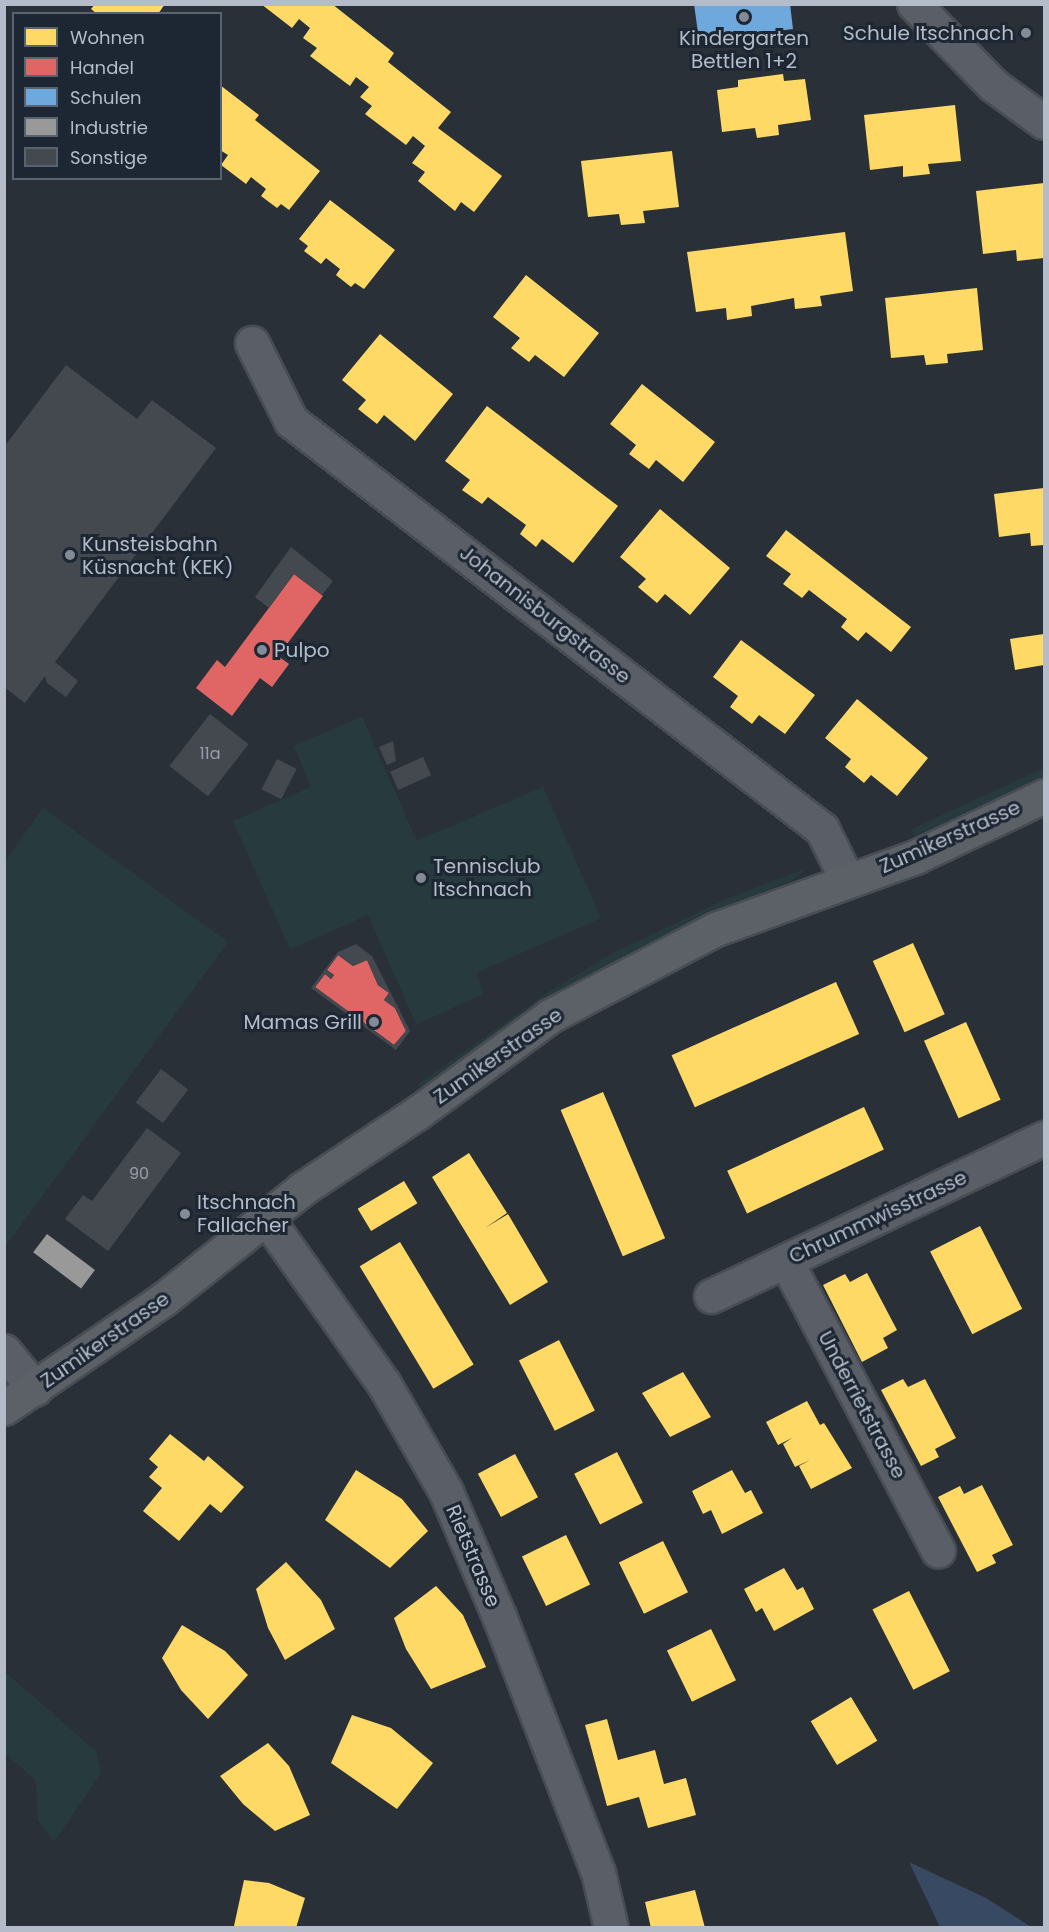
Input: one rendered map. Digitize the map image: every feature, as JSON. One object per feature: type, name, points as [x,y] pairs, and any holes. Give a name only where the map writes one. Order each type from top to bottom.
[{"type":"main road","name":"Zumikerstrasse","points":[[4,1408],[35,1389],[165,1298],[302,1189],[417,1113],[550,1016],[716,929],[915,857],[1044,796]]},
{"type":"street","points":[[914,4],[993,85],[1044,122]]},
{"type":"street","name":"Johannisburgstrasse","points":[[252,343],[291,421],[822,829],[847,880]]},
{"type":"street","name":"Chrummwisstrasse","points":[[711,1296],[1044,1138]]},
{"type":"street","name":"Rietstrasse","points":[[267,1219],[384,1384],[446,1492],[499,1616],[598,1872],[611,1928]]},
{"type":"street","name":"Underrietstrasse","points":[[786,1261],[938,1550]]},
{"type":"street","points":[[4,1351],[35,1389]]},
{"type":"green space","name":"Tennisclub Itschnach","points":[[362,717],[417,841],[543,787],[601,918],[476,973],[484,994],[416,1024],[368,915],[290,949],[233,821],[311,787],[294,746]]},
{"type":"green space","points":[[1044,768],[1044,776],[1031,783],[914,836],[912,829]]},
{"type":"green space","points":[[43,808],[228,942],[5,1247],[5,861]]},
{"type":"green space","points":[[807,868],[793,880],[695,920],[629,953],[550,999],[428,1085],[416,1086],[547,993],[613,953],[724,900]]},
{"type":"green space","points":[[5,1672],[96,1751],[101,1773],[54,1842],[38,1821],[36,1781],[5,1753]]},
{"type":"water","points":[[909,1862],[986,1898],[1031,1927],[940,1927]]},
{"type":"building: Wohnen","points":[[95,4],[165,4],[159,12],[95,12],[91,9]]},
{"type":"building: Wohnen","points":[[261,4],[332,4],[394,53],[388,62],[451,112],[438,128],[502,176],[474,212],[461,202],[455,211],[418,181],[425,172],[412,163],[425,146],[413,136],[406,145],[365,114],[372,106],[360,97],[369,87],[356,77],[350,86],[310,56],[317,48],[303,38],[310,28],[299,19],[292,28]]},
{"type":"building: Wohnen","points":[[783,74],[784,81],[805,79],[811,120],[778,125],[779,135],[757,138],[755,128],[722,132],[717,90],[738,87],[738,80]]},
{"type":"building: Wohnen","points":[[222,87],[259,115],[255,120],[320,171],[289,210],[281,204],[277,208],[261,196],[266,189],[251,177],[246,184],[222,166],[228,155],[222,151]]},
{"type":"building: Wohnen","points":[[955,105],[961,161],[928,164],[930,174],[903,177],[903,166],[870,170],[864,115]]},
{"type":"building: Wohnen","points":[[672,151],[679,207],[643,211],[645,223],[621,225],[619,214],[588,217],[581,161]]},
{"type":"building: Wohnen","points":[[1044,183],[1044,258],[1017,261],[1016,250],[983,254],[976,191]]},
{"type":"building: Wohnen","points":[[330,200],[395,250],[364,289],[355,283],[351,287],[336,275],[340,269],[326,258],[321,264],[304,251],[308,246],[299,239]]},
{"type":"building: Wohnen","points":[[845,232],[853,291],[820,296],[822,306],[795,309],[794,298],[751,306],[752,316],[727,320],[726,308],[696,312],[687,252]]},
{"type":"building: Wohnen","points":[[526,275],[599,333],[564,377],[535,355],[529,362],[511,348],[520,338],[493,317]]},
{"type":"building: Wohnen","points":[[977,288],[983,350],[947,354],[948,363],[926,365],[924,355],[891,358],[885,298]]},
{"type":"building: Wohnen","points":[[380,334],[453,394],[415,441],[384,415],[377,424],[358,409],[366,400],[342,380]]},
{"type":"building: Wohnen","points":[[642,384],[715,442],[683,482],[656,460],[649,469],[629,454],[636,445],[610,424]]},
{"type":"building: Wohnen","points":[[487,406],[618,506],[573,563],[542,539],[536,547],[520,534],[526,525],[488,497],[482,504],[462,490],[470,480],[445,461]]},
{"type":"building: Wohnen","points":[[1044,488],[1044,545],[1031,546],[1030,533],[999,537],[994,494]]},
{"type":"building: Wohnen","points":[[660,509],[730,568],[690,615],[665,594],[657,603],[638,587],[646,579],[620,557]]},
{"type":"building: Wohnen","points":[[786,530],[911,627],[891,652],[866,632],[858,641],[841,627],[847,619],[809,590],[802,598],[783,584],[791,574],[766,556]]},
{"type":"building: Wohnen","points":[[1044,634],[1044,665],[1015,670],[1010,639]]},
{"type":"building: Wohnen","points":[[741,640],[815,695],[785,734],[759,715],[752,724],[730,707],[738,696],[713,677]]},
{"type":"building: Wohnen","points":[[857,699],[928,758],[897,796],[871,775],[864,783],[845,767],[851,759],[825,738]]},
{"type":"building: Wohnen","points":[[913,943],[945,1014],[905,1032],[873,961]]},
{"type":"building: Wohnen","points":[[836,982],[859,1034],[695,1107],[672,1055]]},
{"type":"building: Wohnen","points":[[966,1022],[1001,1100],[959,1118],[924,1041]]},
{"type":"building: Wohnen","points":[[603,1092],[665,1238],[623,1256],[561,1110]]},
{"type":"building: Wohnen","points":[[864,1107],[884,1150],[747,1213],[727,1171]]},
{"type":"building: Wohnen","points":[[469,1153],[507,1213],[485,1228],[508,1214],[548,1282],[510,1305],[432,1177]]},
{"type":"building: Wohnen","points":[[404,1181],[417,1203],[371,1231],[358,1209]]},
{"type":"building: Wohnen","points":[[980,1226],[1022,1309],[972,1334],[930,1251]]},
{"type":"building: Wohnen","points":[[400,1242],[474,1365],[433,1389],[360,1266]]},
{"type":"building: Wohnen","points":[[867,1273],[897,1330],[883,1338],[888,1348],[862,1362],[823,1285],[845,1274],[850,1282]]},
{"type":"building: Wohnen","points":[[559,1340],[595,1410],[555,1431],[519,1360]]},
{"type":"building: Wohnen","points":[[683,1372],[711,1417],[670,1437],[642,1393]]},
{"type":"building: Wohnen","points":[[903,1379],[908,1387],[925,1379],[956,1438],[935,1449],[939,1457],[921,1466],[881,1390]]},
{"type":"building: Wohnen","points":[[807,1401],[820,1425],[824,1423],[852,1468],[811,1489],[799,1466],[810,1460],[795,1467],[783,1444],[792,1438],[778,1445],[766,1422]]},
{"type":"building: Wohnen","points":[[170,1434],[204,1461],[208,1456],[244,1487],[221,1513],[210,1504],[179,1541],[143,1511],[162,1488],[149,1477],[158,1467],[149,1459]]},
{"type":"building: Wohnen","points":[[617,1452],[643,1503],[600,1525],[574,1474]]},
{"type":"building: Wohnen","points":[[515,1454],[538,1497],[501,1517],[478,1474]]},
{"type":"building: Wohnen","points":[[356,1470],[402,1499],[428,1531],[390,1568],[325,1520]]},
{"type":"building: Wohnen","points":[[732,1470],[745,1493],[751,1490],[763,1513],[722,1534],[711,1510],[703,1514],[692,1491]]},
{"type":"building: Wohnen","points":[[982,1485],[1013,1545],[992,1555],[996,1563],[977,1572],[938,1497],[960,1486],[964,1494]]},
{"type":"building: Wohnen","points":[[566,1535],[590,1584],[546,1606],[522,1556]]},
{"type":"building: Wohnen","points":[[663,1541],[688,1592],[644,1614],[619,1562]]},
{"type":"building: Wohnen","points":[[286,1562],[321,1600],[335,1629],[285,1660],[268,1628],[256,1589]]},
{"type":"building: Wohnen","points":[[784,1568],[797,1590],[803,1587],[814,1609],[774,1631],[762,1608],[756,1612],[744,1589]]},
{"type":"building: Wohnen","points":[[436,1586],[463,1615],[486,1667],[431,1689],[406,1649],[394,1618]]},
{"type":"building: Wohnen","points":[[909,1591],[950,1671],[913,1690],[872,1610]]},
{"type":"building: Wohnen","points":[[182,1625],[225,1651],[248,1675],[208,1719],[181,1690],[162,1658]]},
{"type":"building: Wohnen","points":[[711,1629],[736,1680],[692,1702],[667,1650]]},
{"type":"building: Wohnen","points":[[851,1697],[877,1741],[837,1765],[811,1721]]},
{"type":"building: Wohnen","points":[[352,1715],[391,1728],[433,1763],[397,1809],[331,1763]]},
{"type":"building: Wohnen","points":[[607,1719],[618,1760],[655,1750],[664,1784],[686,1778],[696,1815],[648,1828],[639,1797],[607,1806],[585,1725]]},
{"type":"building: Wohnen","points":[[268,1743],[289,1766],[310,1815],[275,1831],[243,1804],[220,1776]]},
{"type":"building: Wohnen","points":[[244,1880],[269,1883],[305,1898],[296,1928],[234,1926]]},
{"type":"building: Wohnen","points":[[695,1890],[705,1928],[651,1928],[645,1902]]},
{"type":"building: Handel","points":[[294,574],[323,596],[278,656],[289,664],[272,687],[260,678],[232,716],[196,688],[217,660],[225,667]]},
{"type":"building: Handel","points":[[338,955],[353,966],[367,960],[378,985],[389,993],[384,1000],[395,1008],[406,1031],[394,1045],[315,987],[325,974],[331,979],[334,975],[327,970]]},
{"type":"building: Schulen","name":"Kindergarten Bettlen 1+2","points":[[694,4],[790,4],[793,29],[699,40]]},
{"type":"building: Industrie","points":[[47,1234],[95,1270],[81,1288],[33,1252]]},
{"type":"building: Sonstige","name":"Kunsteisbahn Küsnacht (KEK)","points":[[66,365],[137,419],[152,400],[216,448],[55,662],[78,681],[66,697],[47,683],[45,676],[25,703],[4,687],[4,447]]},
{"type":"building: Sonstige","points":[[291,547],[333,581],[322,595],[294,574],[269,608],[255,597]]},
{"type":"building: Sonstige","points":[[210,714],[249,744],[208,796],[169,766]]},
{"type":"building: Sonstige","points":[[393,741],[396,761],[387,765],[379,747]]},
{"type":"building: Sonstige","points":[[423,757],[431,775],[398,790],[390,772]]},
{"type":"building: Sonstige","points":[[277,759],[297,769],[281,799],[262,789]]},
{"type":"building: Sonstige","points":[[356,944],[372,956],[410,1031],[396,1050],[311,988],[338,952]],"holes":[[[338,955],[353,966],[367,960],[378,985],[389,993],[384,1000],[395,1008],[406,1031],[394,1045],[315,987],[325,974],[331,979],[334,975],[327,970]]]},
{"type":"building: Sonstige","points":[[161,1069],[188,1089],[163,1123],[136,1103]]},
{"type":"building: Sonstige","points":[[147,1128],[181,1153],[108,1251],[65,1219],[83,1195],[92,1201]]},
{"type":"place","name":"Kindergarten Bettlen 1+2","points":[[744,17]]},
{"type":"place","name":"Schule Itschnach","points":[[1026,33]]},
{"type":"place","name":"Kunsteisbahn Küsnacht (KEK)","points":[[70,555]]},
{"type":"place","name":"Pulpo","points":[[262,650]]},
{"type":"place","name":"Tennisclub Itschnach","points":[[421,878]]},
{"type":"place","name":"Mamas Grill","points":[[374,1022]]},
{"type":"place","name":"Itschnach Fallacher","points":[[185,1214]]}]
